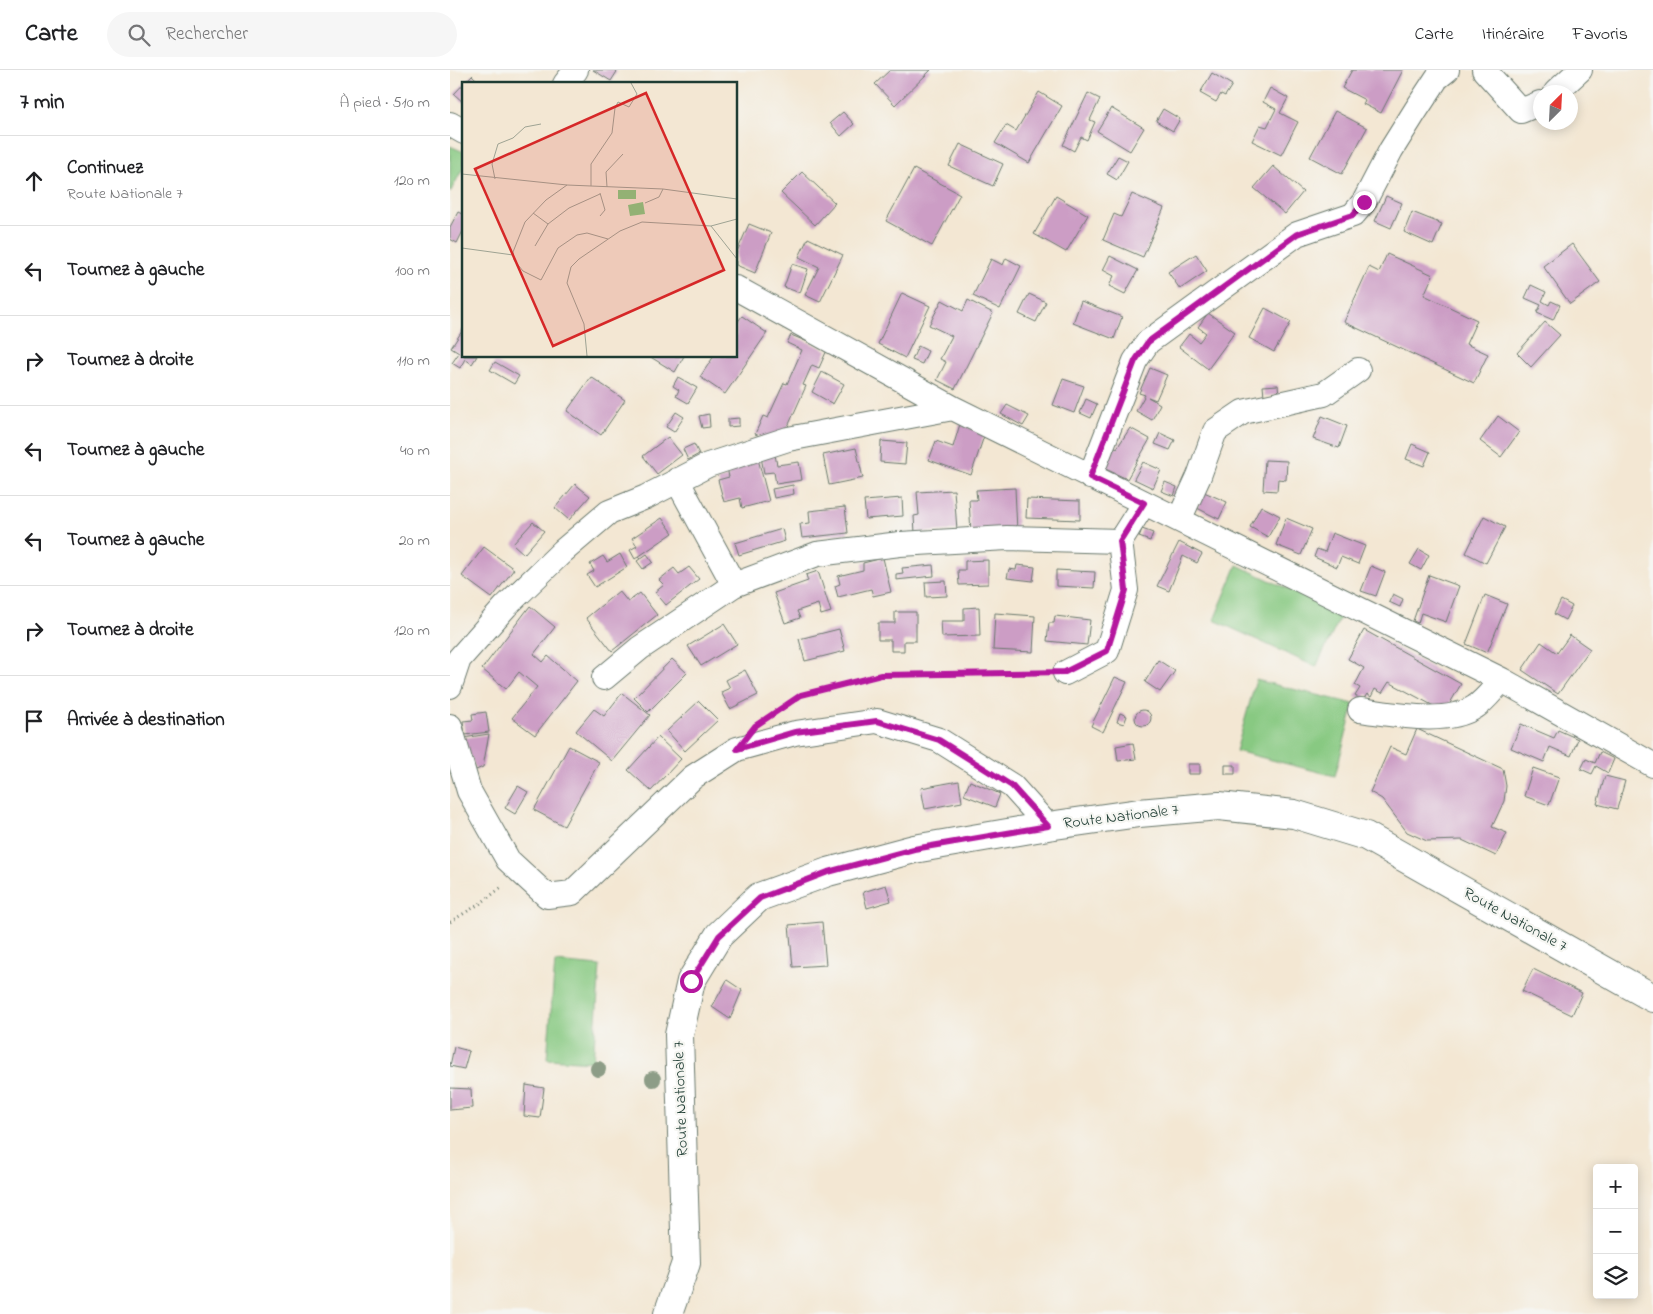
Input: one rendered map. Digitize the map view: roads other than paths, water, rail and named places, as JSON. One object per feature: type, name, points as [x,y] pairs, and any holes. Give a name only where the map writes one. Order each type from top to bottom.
[{"type":"main road","name":"Route Nationale 7","points":[[668,1314],[686,1262],[679,1035],[691,981],[719,936],[760,898],[828,872],[914,849],[1048,826],[1139,813],[1219,806],[1294,814],[1366,836],[1653,998]]},
{"type":"street","points":[[567,82],[576,70]]},
{"type":"street","points":[[1090,477],[1135,361],[1148,342],[1297,234],[1353,215],[1364,202],[1391,150],[1416,110],[1437,78],[1447,70]]},
{"type":"street","points":[[1484,70],[1521,111],[1533,106]]},
{"type":"street","points":[[1564,85],[1580,70]]},
{"type":"street","points":[[450,124],[462,131]]},
{"type":"street","points":[[738,289],[953,408],[1502,680],[1653,765]]},
{"type":"street","points":[[1179,520],[1199,476],[1215,431],[1243,412],[1324,394],[1358,370]]},
{"type":"street","points":[[451,680],[459,659],[506,606],[563,551],[609,512],[646,497],[708,465],[788,439],[953,408]]},
{"type":"street","points":[[677,480],[734,585]]},
{"type":"street","points":[[1065,672],[1107,651],[1126,590],[1120,541],[1144,503]]},
{"type":"street","points":[[604,678],[640,648],[734,585],[817,554],[900,544],[1007,538],[1120,541]]},
{"type":"street","points":[[1360,710],[1420,718],[1459,715],[1476,707],[1502,680]]},
{"type":"street","points":[[450,726],[469,791],[508,860],[547,896],[572,893],[693,776],[737,749],[795,732],[877,721],[939,740],[1012,786],[1048,826]]}]
